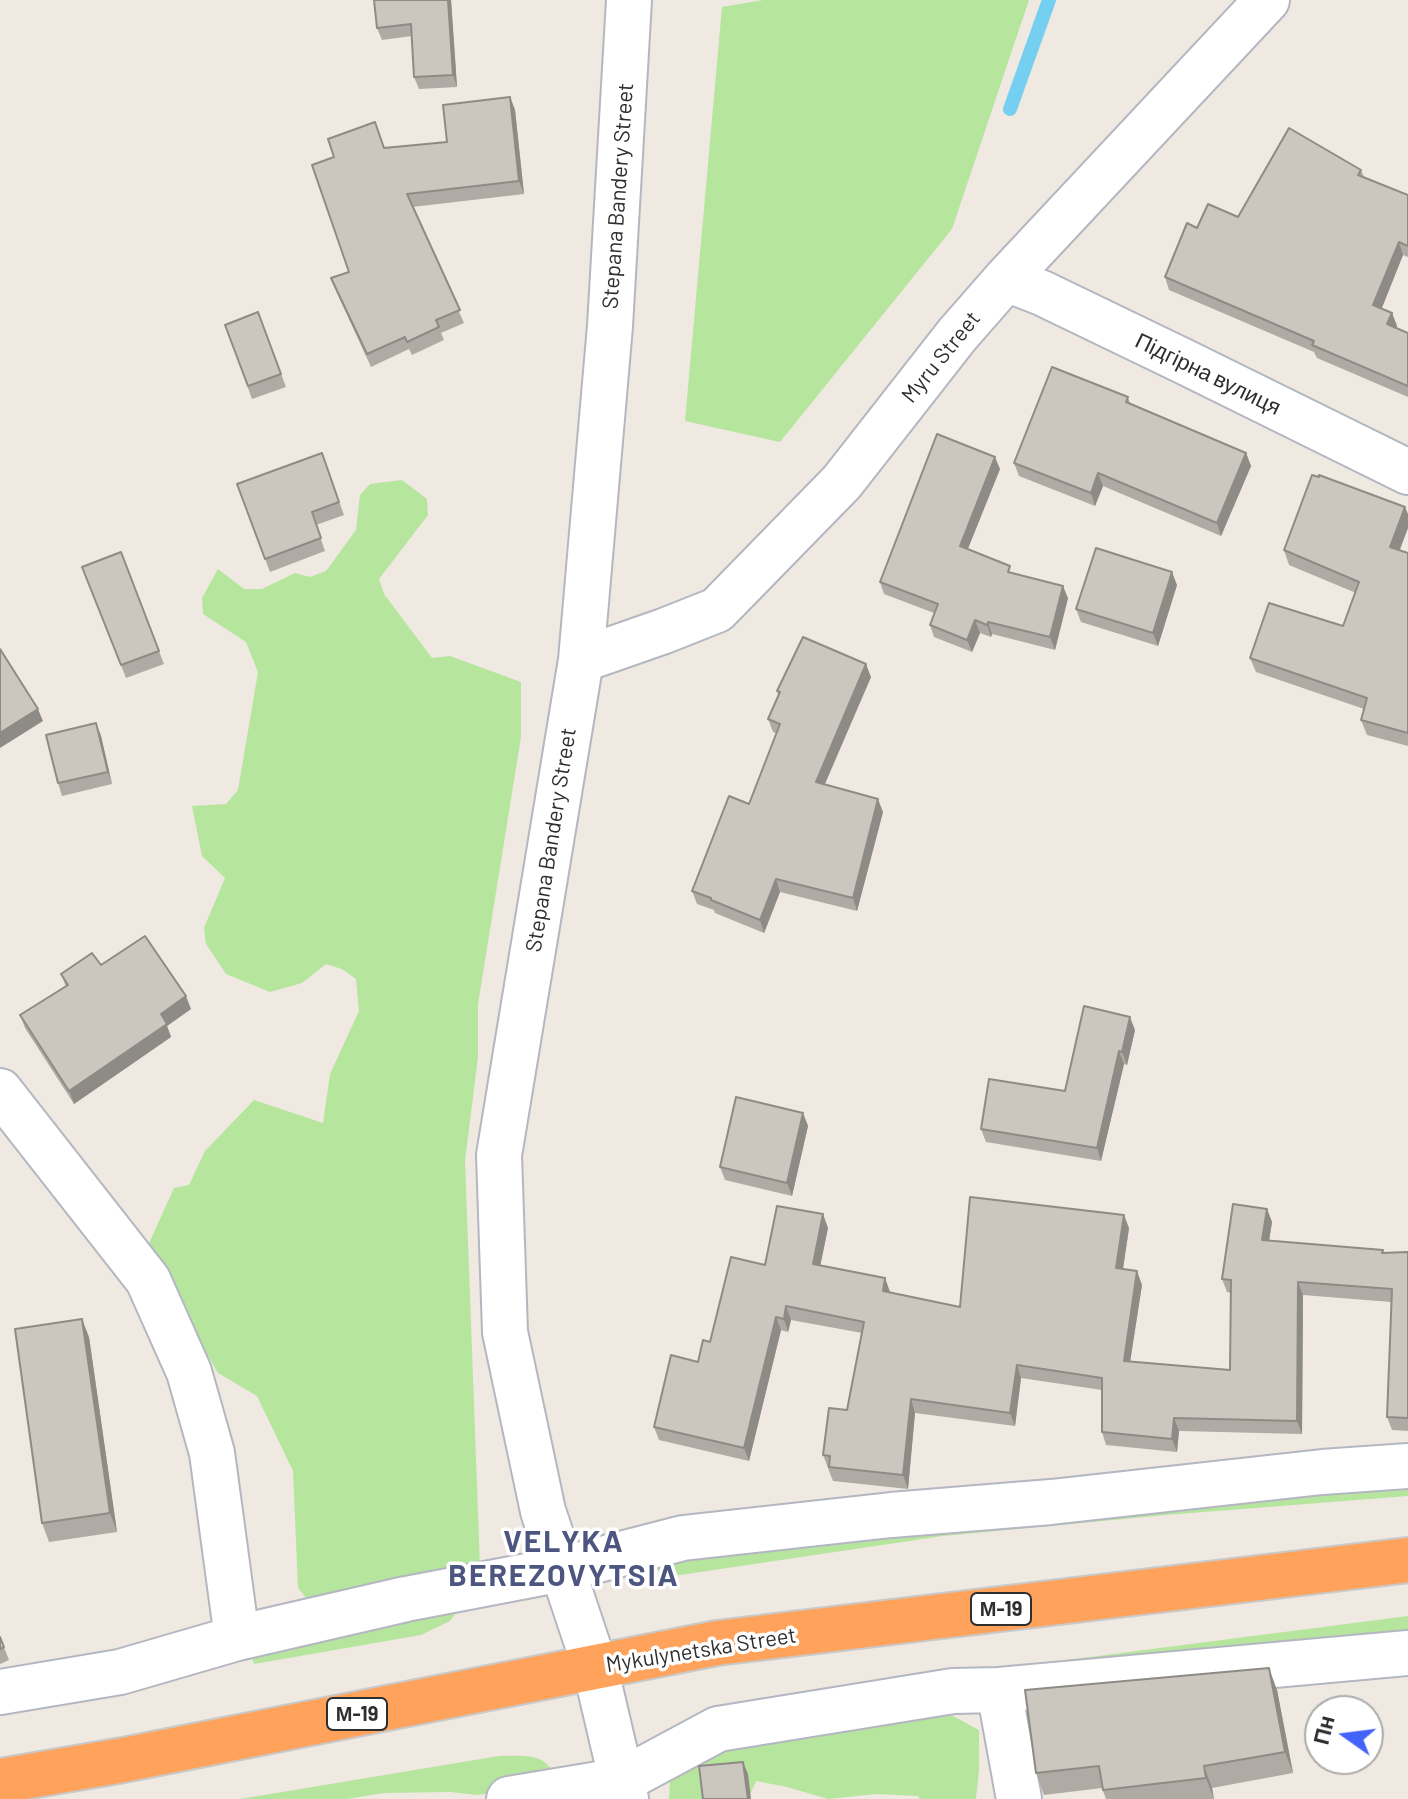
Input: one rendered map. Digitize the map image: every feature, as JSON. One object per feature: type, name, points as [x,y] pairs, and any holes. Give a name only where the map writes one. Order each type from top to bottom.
[{"type":"highway","name":"Mykulynetska Street","points":[[0,1781],[133,1758],[717,1643],[1408,1560]]},
{"type":"street","name":"Stepana Bandery Street","points":[[625,1790],[595,1667],[543,1511],[505,1332],[499,1155],[581,660],[610,326],[629,0]]},
{"type":"street","name":"Myru Street","points":[[581,660],[717,610],[842,482],[957,335],[1006,279],[1267,0]]},
{"type":"street","name":"Підгірна вулиця","points":[[1006,279],[1042,293],[1408,472]]},
{"type":"street","points":[[0,1091],[148,1280],[189,1372],[212,1453],[237,1638]]},
{"type":"street","points":[[0,1692],[120,1672],[237,1638],[406,1599],[563,1569],[683,1538],[1322,1472],[1408,1466]]},
{"type":"street","points":[[509,1799],[625,1790],[718,1729],[953,1691],[999,1690],[1408,1653]]},
{"type":"street","points":[[999,1690],[1019,1799]]},
{"type":"green space","points":[[763,0],[1029,0],[952,229],[780,442],[685,421],[722,7]]},
{"type":"green space","points":[[402,480],[427,499],[428,515],[379,579],[384,594],[432,658],[450,656],[521,682],[521,737],[478,1004],[478,1057],[465,1161],[480,1567],[308,1600],[298,1588],[293,1471],[257,1396],[218,1373],[146,1250],[174,1188],[189,1185],[205,1151],[254,1100],[323,1123],[330,1074],[359,1011],[356,979],[342,969],[326,964],[302,983],[270,992],[226,974],[206,944],[204,928],[225,878],[202,856],[192,806],[226,804],[238,790],[258,672],[246,642],[203,614],[202,598],[218,569],[244,589],[262,589],[295,573],[310,577],[326,571],[356,530],[360,495],[370,484]]},
{"type":"green space","points":[[1408,1481],[1408,1496],[943,1536],[680,1575],[660,1571],[641,1562]]},
{"type":"green space","points":[[463,1603],[450,1621],[421,1635],[254,1664],[250,1652]]},
{"type":"green space","points":[[1408,1616],[1408,1641],[772,1698]]},
{"type":"green space","points":[[929,1703],[979,1730],[976,1799],[920,1799],[918,1796],[876,1794],[828,1799],[756,1781],[748,1799],[669,1799],[670,1780],[695,1748]]},
{"type":"green space","points":[[499,1756],[528,1756],[543,1761],[559,1785],[477,1795],[450,1792],[384,1793],[347,1799],[240,1799]]},
{"type":"building","points":[[374,0],[448,0],[453,75],[414,77],[411,24],[377,28]]},
{"type":"building","points":[[510,97],[519,181],[407,194],[460,310],[436,320],[439,327],[407,342],[405,337],[367,354],[331,278],[349,272],[312,165],[334,157],[328,139],[375,122],[384,148],[447,142],[443,105]]},
{"type":"building","points":[[1289,128],[1361,170],[1358,175],[1408,195],[1408,246],[1399,242],[1373,305],[1392,313],[1387,324],[1408,333],[1408,386],[1312,345],[1314,341],[1165,277],[1187,223],[1197,228],[1208,204],[1238,217]]},
{"type":"building","points":[[258,312],[281,374],[248,386],[225,325]]},
{"type":"building","points":[[1052,367],[1128,397],[1126,402],[1246,453],[1217,523],[1098,473],[1091,493],[1014,463]]},
{"type":"building","points":[[937,434],[995,457],[960,546],[1010,566],[1008,572],[1063,586],[1050,637],[975,620],[967,640],[930,625],[938,604],[880,582]]},
{"type":"building","points":[[322,453],[339,502],[312,512],[321,538],[265,559],[237,484]]},
{"type":"building","points":[[1312,475],[1405,507],[1390,547],[1408,553],[1408,733],[1361,720],[1367,698],[1250,658],[1269,603],[1343,626],[1359,582],[1284,550]]},
{"type":"building","points":[[1096,548],[1172,572],[1153,633],[1076,609]]},
{"type":"building","points":[[121,552],[159,651],[121,665],[82,567]]},
{"type":"building","points":[[803,637],[866,664],[816,782],[878,799],[853,898],[776,879],[760,920],[692,891],[729,796],[749,804],[780,724],[768,719],[780,692],[777,691]]},
{"type":"building","points":[[0,649],[38,709],[0,733]]},
{"type":"building","points":[[96,723],[108,772],[58,783],[46,735]]},
{"type":"building","points":[[145,936],[186,996],[161,1014],[167,1024],[69,1091],[20,1015],[68,985],[61,974],[92,953],[101,965]]},
{"type":"building","points":[[1084,1006],[1130,1017],[1097,1148],[981,1129],[989,1079],[1065,1091]]},
{"type":"building","points":[[736,1097],[803,1113],[787,1183],[720,1167]]},
{"type":"building","points":[[970,1197],[1124,1215],[1116,1268],[1137,1271],[1124,1361],[1230,1370],[1231,1280],[1222,1279],[1233,1204],[1267,1209],[1262,1240],[1383,1250],[1382,1253],[1408,1252],[1408,1418],[1387,1417],[1392,1289],[1298,1282],[1297,1421],[1174,1418],[1172,1439],[1102,1432],[1102,1378],[1017,1365],[1010,1413],[911,1399],[903,1475],[829,1467],[830,1456],[823,1455],[829,1408],[847,1410],[864,1322],[786,1306],[784,1319],[776,1317],[744,1448],[654,1427],[671,1355],[698,1362],[703,1340],[710,1342],[731,1257],[765,1265],[777,1206],[823,1214],[813,1264],[885,1278],[883,1291],[960,1307]]},
{"type":"building","points":[[82,1319],[110,1513],[42,1523],[15,1329]]},
{"type":"building","points":[[1269,1668],[1285,1752],[1204,1766],[1206,1778],[1103,1790],[1099,1766],[1036,1773],[1025,1690]]},
{"type":"building","points":[[743,1762],[748,1799],[703,1799],[699,1766]]},
{"type":"waterway","points":[[1010,109],[1049,0]]},
{"type":"district","name":"VELYKA BEREZOVYTSIA","points":[[564,1559]]}]
